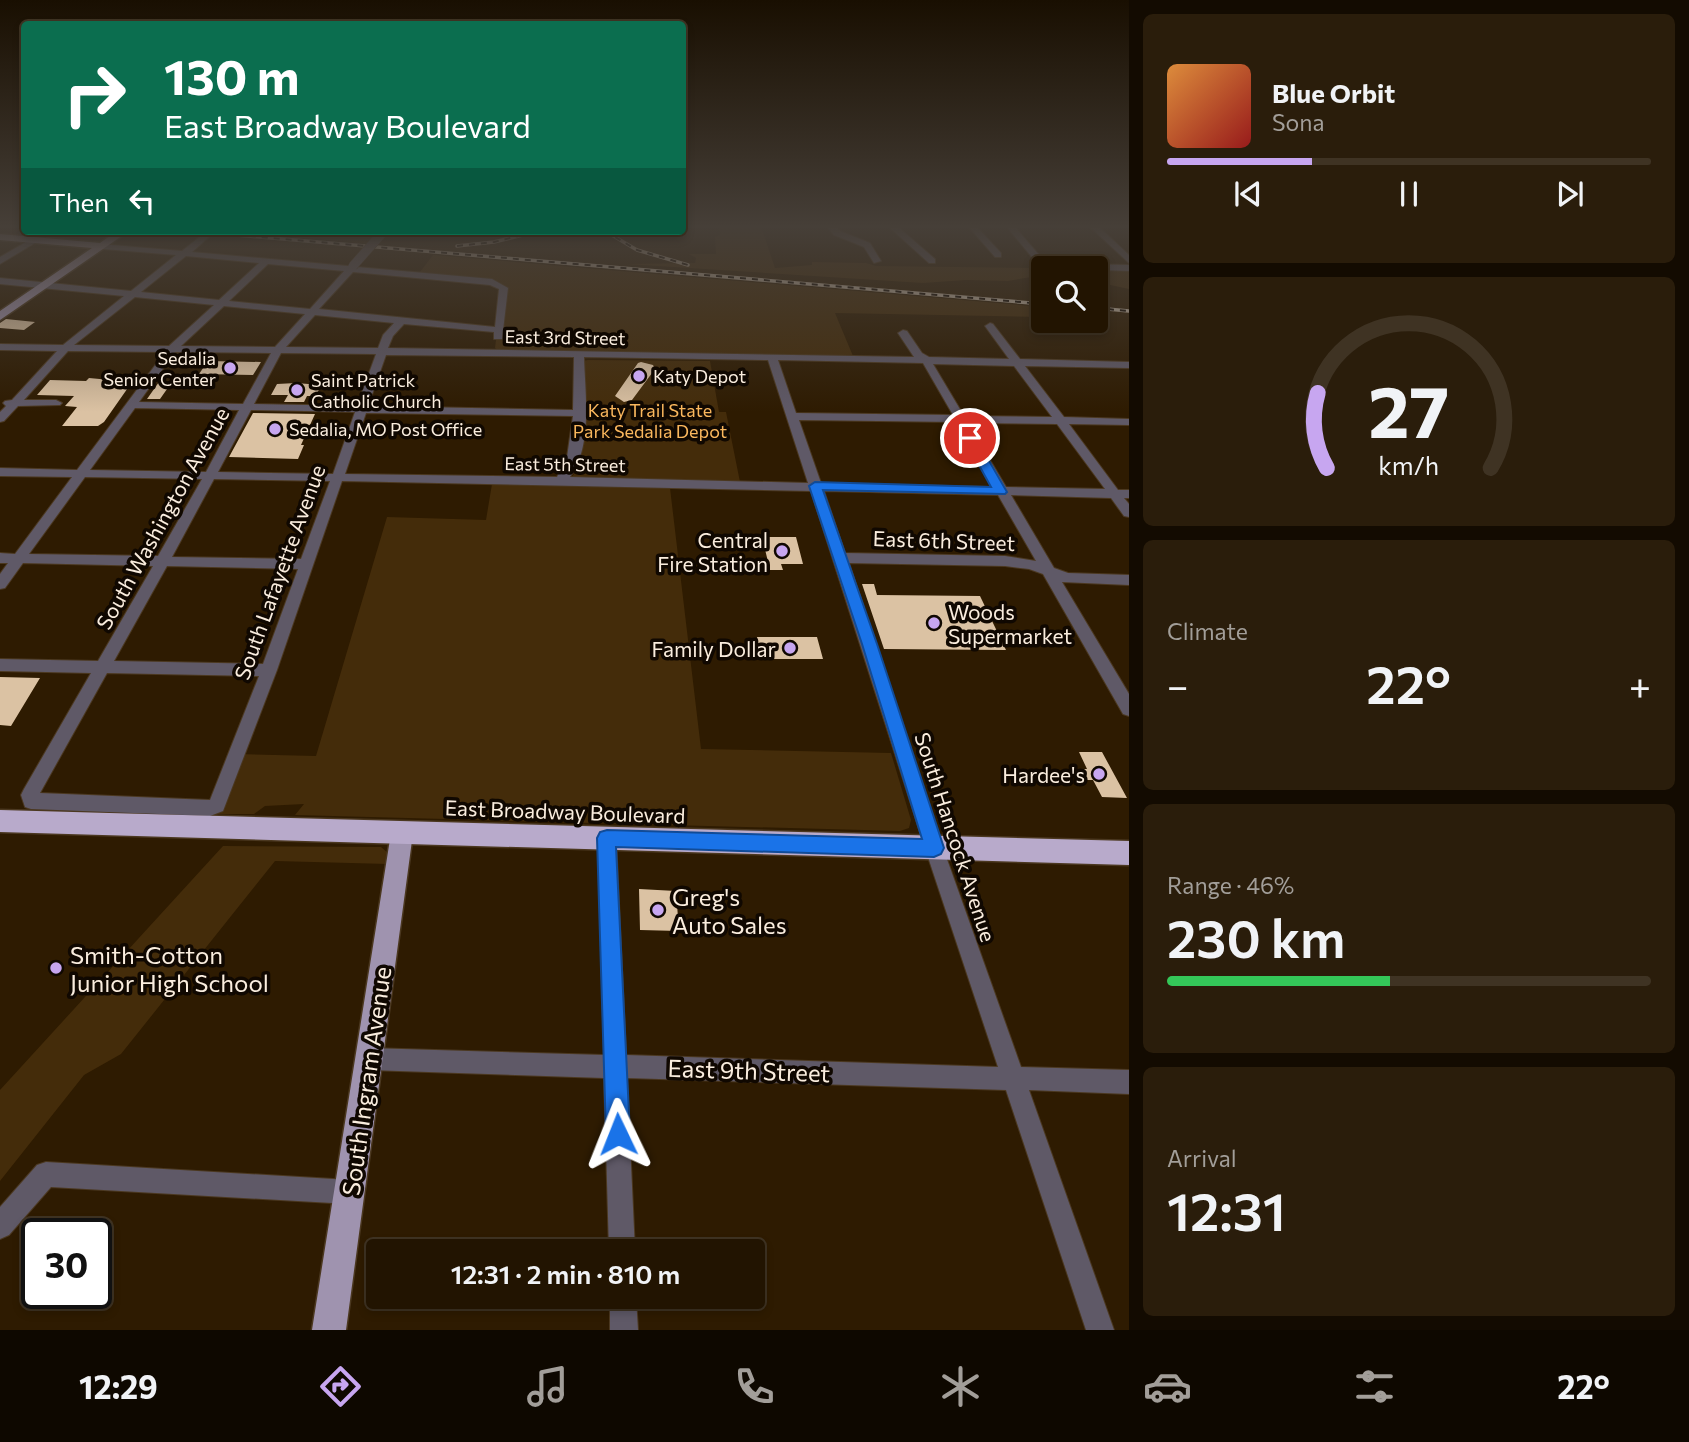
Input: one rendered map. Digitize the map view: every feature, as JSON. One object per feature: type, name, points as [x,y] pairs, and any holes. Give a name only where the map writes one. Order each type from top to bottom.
[{"type":"highway","name":"East Broadway Boulevard","points":[[0,821],[1129,853]]},
{"type":"main road","points":[[0,316],[41,288]]},
{"type":"main road","name":"South Ingram Avenue","points":[[329,1330],[402,833]]},
{"type":"street","points":[[64,288],[499,330]]},
{"type":"street","points":[[0,419],[65,348],[140,288]]},
{"type":"street","points":[[0,584],[173,348],[236,288]]},
{"type":"street","name":"South Washington Avenue","points":[[217,805],[211,808],[31,802],[30,795],[277,351],[333,288]]},
{"type":"street","points":[[495,354],[503,288]]},
{"type":"street","name":"South Lafayette Avenue","points":[[217,805],[269,670],[388,335],[402,320]]},
{"type":"street","points":[[990,326],[1129,513]]},
{"type":"street","points":[[903,332],[918,355],[926,360],[1045,568],[1124,690],[1129,709]]},
{"type":"street","name":"East 3rd Street","points":[[0,347],[772,357],[1129,365]]},
{"type":"street","points":[[561,481],[572,466],[578,413],[579,354]]},
{"type":"street","name":"South Hancock Avenue","points":[[772,357],[934,848],[1100,1330]]},
{"type":"street","points":[[0,402],[56,403]]},
{"type":"street","points":[[132,405],[578,413]]},
{"type":"street","points":[[791,416],[1129,422]]},
{"type":"street","name":"East 5th Street","points":[[0,472],[1129,494]]},
{"type":"street","points":[[0,558],[306,564]]},
{"type":"street","name":"East 6th Street","points":[[839,558],[1005,561],[1045,568],[1066,578],[1129,580]]},
{"type":"street","points":[[0,665],[269,670]]},
{"type":"street","points":[[607,838],[622,1239]]},
{"type":"street","name":"East 9th Street","points":[[369,1059],[1129,1082]]},
{"type":"street","points":[[0,1226],[46,1174],[350,1192]]},
{"type":"street","points":[[623,1309],[624,1330]]},
{"type":"green space","points":[[500,288],[821,288],[1031,306],[1031,317],[835,313],[853,356],[499,351],[495,348],[502,291]]},
{"type":"green space","name":"Katy Trail State Park Sedalia Depot","points":[[583,361],[710,361],[719,412],[726,412],[740,482],[572,477],[580,464]]},
{"type":"green space","points":[[492,484],[670,488],[701,749],[891,753],[911,820],[909,828],[900,831],[295,815],[304,804],[265,806],[254,814],[214,814],[237,754],[316,756],[387,517],[486,520]]},
{"type":"green space","points":[[223,846],[381,847],[388,853],[388,864],[275,861],[121,1054],[84,1075],[0,1181],[0,1090]]},
{"type":"building","points":[[6,319],[35,322],[24,330],[0,328],[0,323]]},
{"type":"building","name":"Sedalia Senior Center","points":[[208,361],[261,362],[253,375],[199,374]]},
{"type":"building","name":"Katy Depot","points":[[641,362],[653,365],[655,369],[632,400],[624,402],[615,396]]},
{"type":"building","points":[[89,378],[132,382],[104,422],[98,426],[62,426],[77,407],[65,406],[74,396],[37,395],[50,380],[86,381]]},
{"type":"building","points":[[159,382],[172,382],[160,399],[147,399]]},
{"type":"building","name":"Saint Patrick Catholic Church","points":[[277,384],[321,385],[316,396],[307,396],[304,402],[284,402],[288,395],[271,395]]},
{"type":"building","name":"Sedalia, MO Post Office","points":[[253,413],[315,414],[301,445],[304,445],[298,459],[229,457]]},
{"type":"building","name":"Central Fire Station","points":[[762,537],[796,537],[803,564],[781,564],[783,570],[770,570]]},
{"type":"building","name":"Woods Supermarket","points":[[862,584],[874,584],[877,595],[980,596],[1006,650],[884,649]]},
{"type":"building","name":"Family Dollar","points":[[757,637],[817,637],[823,659],[761,659]]},
{"type":"building","points":[[0,677],[40,678],[11,726],[0,725]]},
{"type":"building","name":"Hardee's","points":[[1079,752],[1102,752],[1127,798],[1102,797],[1093,780],[1087,780],[1081,769],[1087,769]]},
{"type":"building","name":"Greg's Auto Sales","points":[[639,889],[676,891],[679,931],[640,930]]},
{"type":"railway","points":[[857,288],[1031,303]]},
{"type":"railway","points":[[1108,309],[1129,311]]},
{"type":"place","name":"Sedalia Senior Center","points":[[230,368]]},
{"type":"place","name":"Katy Depot","points":[[639,376]]},
{"type":"place","name":"Saint Patrick Catholic Church","points":[[297,390]]},
{"type":"place","name":"Sedalia, MO Post Office","points":[[275,429]]},
{"type":"place","name":"Central Fire Station","points":[[782,551]]},
{"type":"place","name":"Woods Supermarket","points":[[934,623]]},
{"type":"place","name":"Family Dollar","points":[[790,648]]},
{"type":"place","name":"Hardee's","points":[[1099,774]]},
{"type":"place","name":"Greg's Auto Sales","points":[[658,910]]},
{"type":"place","name":"Smith-Cotton Junior High School","points":[[56,968]]},
{"type":"route","points":[[618,1134],[607,838],[934,848],[815,486],[1000,492],[970,438]]}]
